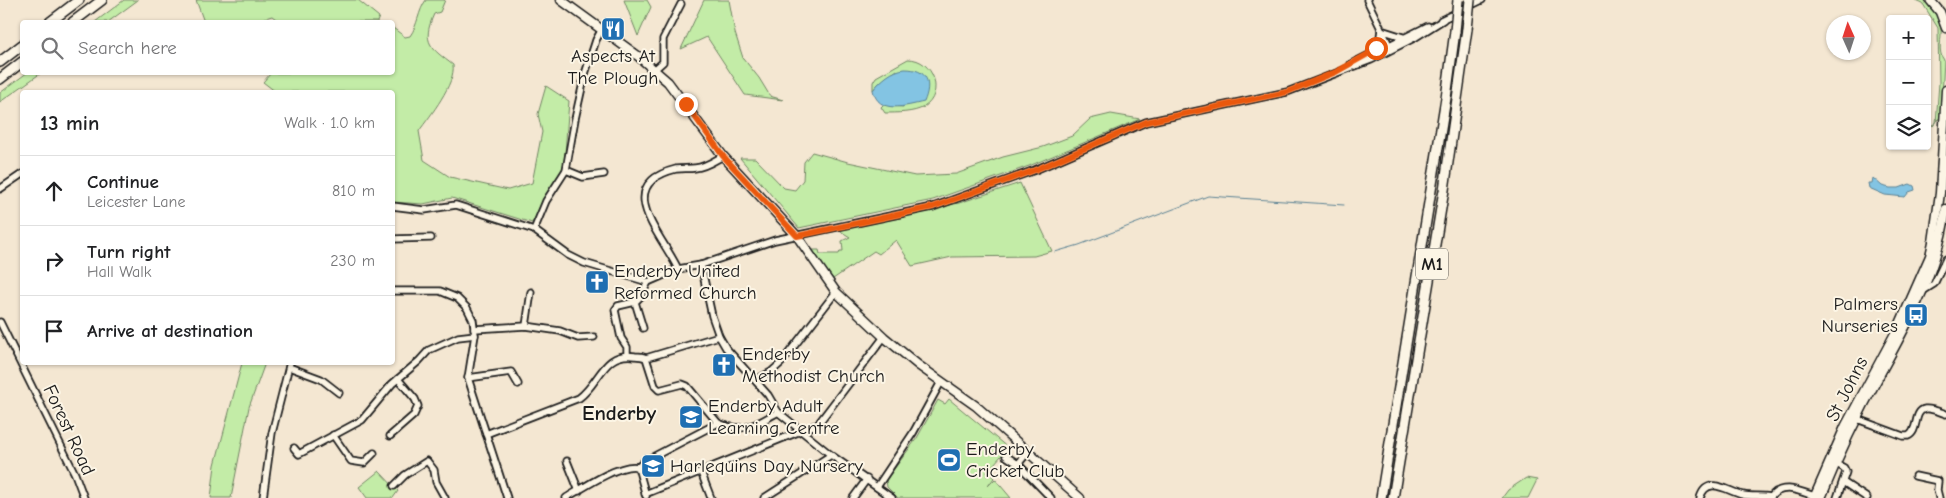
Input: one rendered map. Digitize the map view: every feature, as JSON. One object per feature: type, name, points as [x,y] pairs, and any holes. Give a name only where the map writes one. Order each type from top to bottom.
[{"type":"highway","points":[[53,20],[79,0]]},
{"type":"highway","points":[[76,20],[102,0]]},
{"type":"highway","name":"M1","points":[[1381,498],[1445,108],[1458,0]]},
{"type":"highway","name":"M1","points":[[1393,498],[1444,190],[1470,0]]},
{"type":"highway","points":[[0,62],[20,46]]},
{"type":"highway","points":[[0,79],[20,64]]},
{"type":"main road","points":[[561,0],[602,29],[668,82],[723,156],[797,236],[836,292],[884,337],[941,382],[976,406],[1080,498]]},
{"type":"main road","points":[[1930,0],[1940,12],[1946,28]]},
{"type":"main road","name":"St Johns","points":[[1816,497],[1845,427],[1899,326],[1934,242],[1940,193],[1946,90]]},
{"type":"main road","name":"St Johns","points":[[1816,497],[1837,464],[1858,419],[1927,289],[1939,247],[1946,209]]},
{"type":"street","points":[[1366,0],[1390,48]]},
{"type":"street","points":[[395,206],[424,210],[456,205],[534,230],[568,255],[584,263],[648,282],[678,269],[701,265],[755,246],[933,207],[1035,170],[1146,122],[1287,92],[1372,60],[1403,37],[1443,20],[1482,0]]},
{"type":"street","points":[[656,72],[663,62],[663,39],[681,4]]},
{"type":"street","points":[[1336,72],[1368,54],[1390,48],[1416,37],[1443,20]]},
{"type":"street","points":[[534,230],[546,201],[566,170],[585,74],[596,40],[602,29]]},
{"type":"street","points":[[1381,30],[1403,37]]},
{"type":"street","points":[[1368,54],[1379,43],[1381,30]]},
{"type":"street","points":[[678,269],[646,215],[643,196],[647,185],[660,175],[677,169],[707,166],[723,156]]},
{"type":"street","points":[[1940,193],[1944,182],[1946,159]]},
{"type":"street","points":[[566,170],[583,177],[604,174]]},
{"type":"street","points":[[0,190],[20,175]]},
{"type":"street","points":[[395,239],[431,238]]},
{"type":"street","points":[[1927,289],[1946,259]]},
{"type":"street","points":[[701,265],[712,316],[719,336],[726,348],[768,394],[778,412],[831,455],[892,498]]},
{"type":"street","points":[[628,354],[627,347],[621,338],[615,308],[635,302],[641,296],[648,282]]},
{"type":"street","points":[[395,291],[440,291],[457,298],[467,308],[473,320],[475,332],[468,378],[507,498]]},
{"type":"street","points":[[526,326],[531,292]]},
{"type":"street","points":[[756,380],[771,372],[781,363],[836,292]]},
{"type":"street","points":[[635,302],[643,328]]},
{"type":"street","name":"Forest Road","points":[[0,322],[20,364]]},
{"type":"street","points":[[294,448],[299,454],[362,420],[392,384],[429,350],[458,337],[475,332],[526,326],[560,331],[578,338],[594,337]]},
{"type":"street","points":[[486,434],[579,398],[587,392],[606,364],[618,357],[628,354],[647,360],[719,336]]},
{"type":"street","points":[[638,467],[646,496],[818,424],[884,337]]},
{"type":"street","points":[[614,340],[621,338]]},
{"type":"street","points":[[647,360],[657,388],[662,390],[685,384],[718,423],[733,428],[746,428],[754,426],[778,412]]},
{"type":"street","name":"Forest Road","points":[[21,365],[84,498]]},
{"type":"street","points":[[263,498],[272,433],[290,365],[321,379],[339,393]]},
{"type":"street","points":[[468,378],[511,369],[518,384]]},
{"type":"street","points":[[390,436],[414,416],[418,406],[415,399],[398,380]]},
{"type":"street","points":[[877,487],[913,433],[941,382]]},
{"type":"street","points":[[1858,419],[1903,436],[1908,436],[1914,431],[1919,414],[1923,410],[1927,409],[1946,414]]},
{"type":"street","points":[[638,467],[644,461],[718,423]]},
{"type":"street","points":[[333,435],[350,461],[364,463],[374,453]]},
{"type":"street","points":[[1018,464],[1028,452]]},
{"type":"street","points":[[764,498],[831,455]]},
{"type":"street","points":[[1006,456],[1018,464],[1051,498]]},
{"type":"street","points":[[394,486],[405,475],[427,461],[434,470],[436,482],[445,498]]},
{"type":"street","points":[[567,461],[579,491]]},
{"type":"street","points":[[1837,464],[1845,470],[1837,498]]},
{"type":"street","points":[[566,498],[625,467],[638,467]]},
{"type":"street","points":[[701,472],[711,498]]},
{"type":"street","points":[[1915,476],[1938,481],[1937,490],[1939,498]]},
{"type":"street","points":[[853,498],[867,479]]},
{"type":"street","points":[[1843,482],[1867,498]]},
{"type":"street","points":[[1700,498],[1702,491],[1711,485],[1744,496],[1770,497],[1780,489],[1788,489],[1816,497]]},
{"type":"green space","points":[[124,0],[138,0],[111,20],[98,20]]},
{"type":"green space","points":[[196,0],[358,0],[379,17],[378,20],[277,20],[272,16],[259,20],[203,20]]},
{"type":"green space","points":[[426,0],[445,0],[440,12],[434,14],[428,38],[434,49],[453,65],[453,72],[446,90],[419,131],[424,160],[450,177],[508,190],[532,183],[542,132],[538,114],[546,86],[569,101],[564,166],[532,223],[452,198],[423,204],[395,202],[395,90],[273,90],[263,82],[269,75],[395,75],[395,30],[405,37],[410,36]]},
{"type":"green space","points":[[624,0],[647,0],[651,7],[638,36]]},
{"type":"green space","points":[[704,0],[729,0],[735,33],[743,58],[770,96],[783,100],[745,95],[707,37],[681,49]]},
{"type":"green space","points":[[1914,0],[1923,0],[1929,6],[1937,16],[1941,28],[1940,49],[1944,60],[1941,116],[1936,122],[1939,83],[1938,28],[1923,4]]},
{"type":"green space","points":[[908,59],[917,61],[930,71],[934,78],[934,94],[930,101],[920,109],[885,113],[881,107],[883,105],[903,107],[897,70],[879,83],[873,90],[873,82],[876,77]]},
{"type":"green space","points":[[24,75],[38,75],[0,102],[0,93]]},
{"type":"green space","points":[[1111,114],[1140,119],[1029,166],[933,200],[799,228],[740,158],[755,158],[784,188],[795,190],[803,180],[804,162],[812,152],[848,162],[915,176],[956,174],[1003,157],[1043,147],[1072,136],[1090,119]]},
{"type":"green space","points":[[1020,183],[1052,251],[1034,256],[952,257],[912,266],[896,240],[879,254],[874,251],[833,279],[811,250],[819,250],[820,254],[839,254],[840,251],[843,251],[842,241],[850,237],[837,229],[959,203]]},
{"type":"green space","points":[[241,365],[264,365],[249,407],[231,498],[211,498],[215,465]]},
{"type":"green space","name":"Enderby Cricket Club","points":[[949,399],[1008,448],[987,472],[987,476],[990,474],[994,478],[988,486],[995,479],[1011,498],[898,498],[887,487],[886,480],[917,438],[938,400],[945,404]]},
{"type":"green space","points":[[379,471],[398,491],[393,498],[367,498],[359,487]]},
{"type":"green space","points":[[1526,478],[1537,480],[1528,498],[1502,498],[1508,490]]},
{"type":"water","points":[[905,69],[919,71],[926,78],[928,89],[924,102],[901,107],[887,106],[881,103],[876,98],[873,90],[887,76]]},
{"type":"water","points":[[1873,178],[1882,186],[1899,188],[1910,184],[1914,186],[1915,190],[1909,192],[1905,197],[1885,195],[1869,188],[1868,183],[1872,183]]},
{"type":"waterway","points":[[1055,252],[1079,245],[1208,196],[1344,205]]},
{"type":"place","name":"Aspects At The Plough","points":[[613,29]]},
{"type":"place","name":"Enderby United Reformed Church","points":[[597,282]]},
{"type":"place","name":"Palmers Nurseries","points":[[1916,315]]},
{"type":"place","name":"Enderby Methodist Church","points":[[724,365]]},
{"type":"place","name":"Enderby Adult Learning Centre","points":[[691,417]]},
{"type":"place","name":"Enderby Cricket Club","points":[[949,460]]},
{"type":"place","name":"Harlequins Day Nursery","points":[[653,466]]},
{"type":"district","name":"Enderby","points":[[619,413]]},
{"type":"route","points":[[686,104],[723,156],[788,224],[797,236],[933,207],[1035,170],[1146,122],[1287,92],[1336,72],[1376,48]]}]
